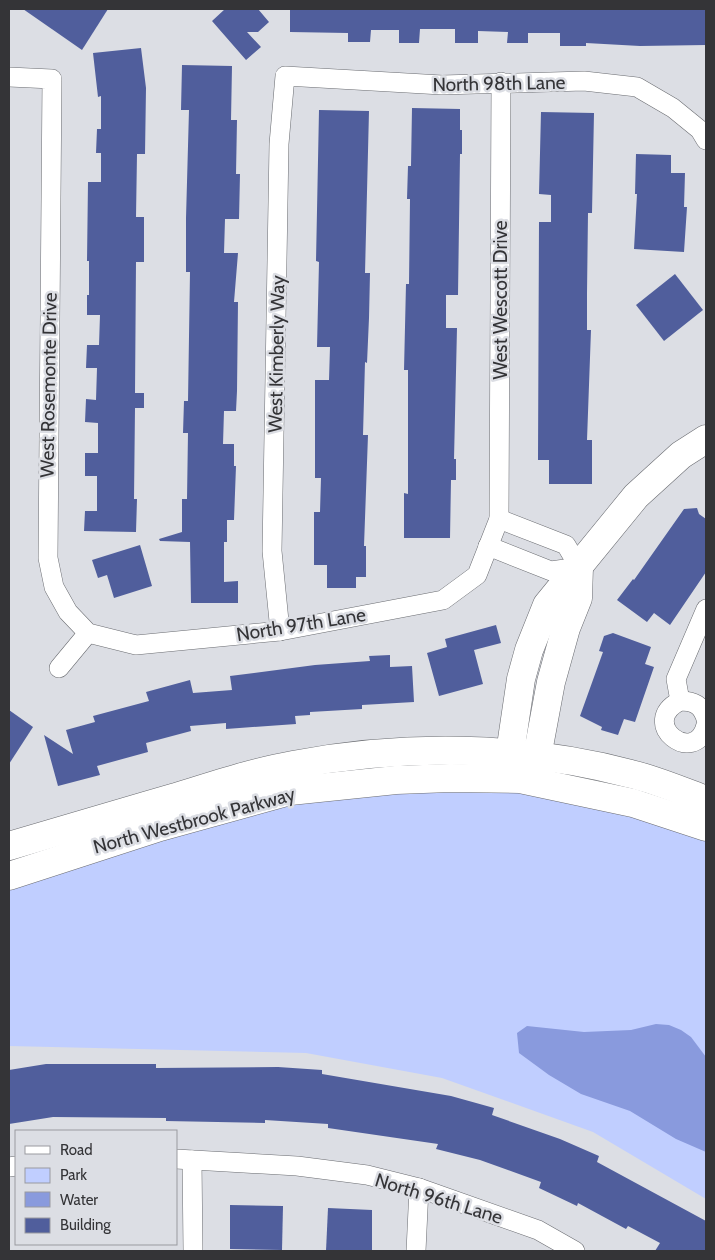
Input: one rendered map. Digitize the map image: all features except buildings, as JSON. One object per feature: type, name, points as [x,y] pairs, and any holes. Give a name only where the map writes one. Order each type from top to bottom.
[{"type":"street","name":"North 98th Lane","points":[[284,76],[442,85],[584,81],[637,87],[673,108],[704,132]]},
{"type":"street","name":"West Kimberly Way","points":[[280,630],[272,551],[280,144],[284,76]]},
{"type":"street","name":"West Rosemonte Drive","points":[[9,77],[52,79],[48,558],[54,587],[68,612],[88,633]]},
{"type":"street","name":"West Wescott Drive","points":[[499,519],[501,82]]},
{"type":"street","points":[[520,779],[510,753],[521,679],[547,605],[636,496],[681,455],[706,439]]},
{"type":"street","name":"North 97th Lane","points":[[88,633],[136,645],[280,630],[443,600],[477,575],[499,519]]},
{"type":"street","points":[[499,519],[566,545],[579,567],[578,598],[566,628],[551,682],[536,756],[520,779]]},
{"type":"street","points":[[488,546],[551,572],[579,567]]},
{"type":"street","points":[[680,701],[676,679],[706,609]]},
{"type":"street","points":[[60,668],[88,633]]},
{"type":"street","points":[[706,719],[704,712],[696,703],[680,701],[669,708],[664,721],[667,732],[674,740],[685,743],[697,740],[704,732],[706,724]]},
{"type":"street","name":"North Westbrook Parkway","points":[[9,846],[202,789],[292,765],[403,752],[453,750],[536,756],[632,774],[706,800]]},
{"type":"street","name":"North Westbrook Parkway","points":[[9,876],[160,827],[290,791],[396,780],[450,778],[520,779],[632,802],[706,827]]},
{"type":"street","points":[[184,1160],[193,1251]]},
{"type":"street","name":"North 96th Lane","points":[[184,1160],[306,1167],[367,1175],[419,1188],[538,1230],[575,1251]]},
{"type":"street","points":[[416,1251],[419,1188]]},
{"type":"green space","points":[[411,763],[523,763],[653,798],[706,818],[706,1199],[593,1132],[442,1078],[306,1053],[9,1046],[9,863],[337,772]]},
{"type":"water","points":[[656,1024],[669,1025],[681,1030],[691,1037],[706,1057],[706,1152],[676,1139],[630,1111],[581,1094],[549,1075],[519,1053],[517,1033],[527,1026],[584,1032],[631,1030]]}]
